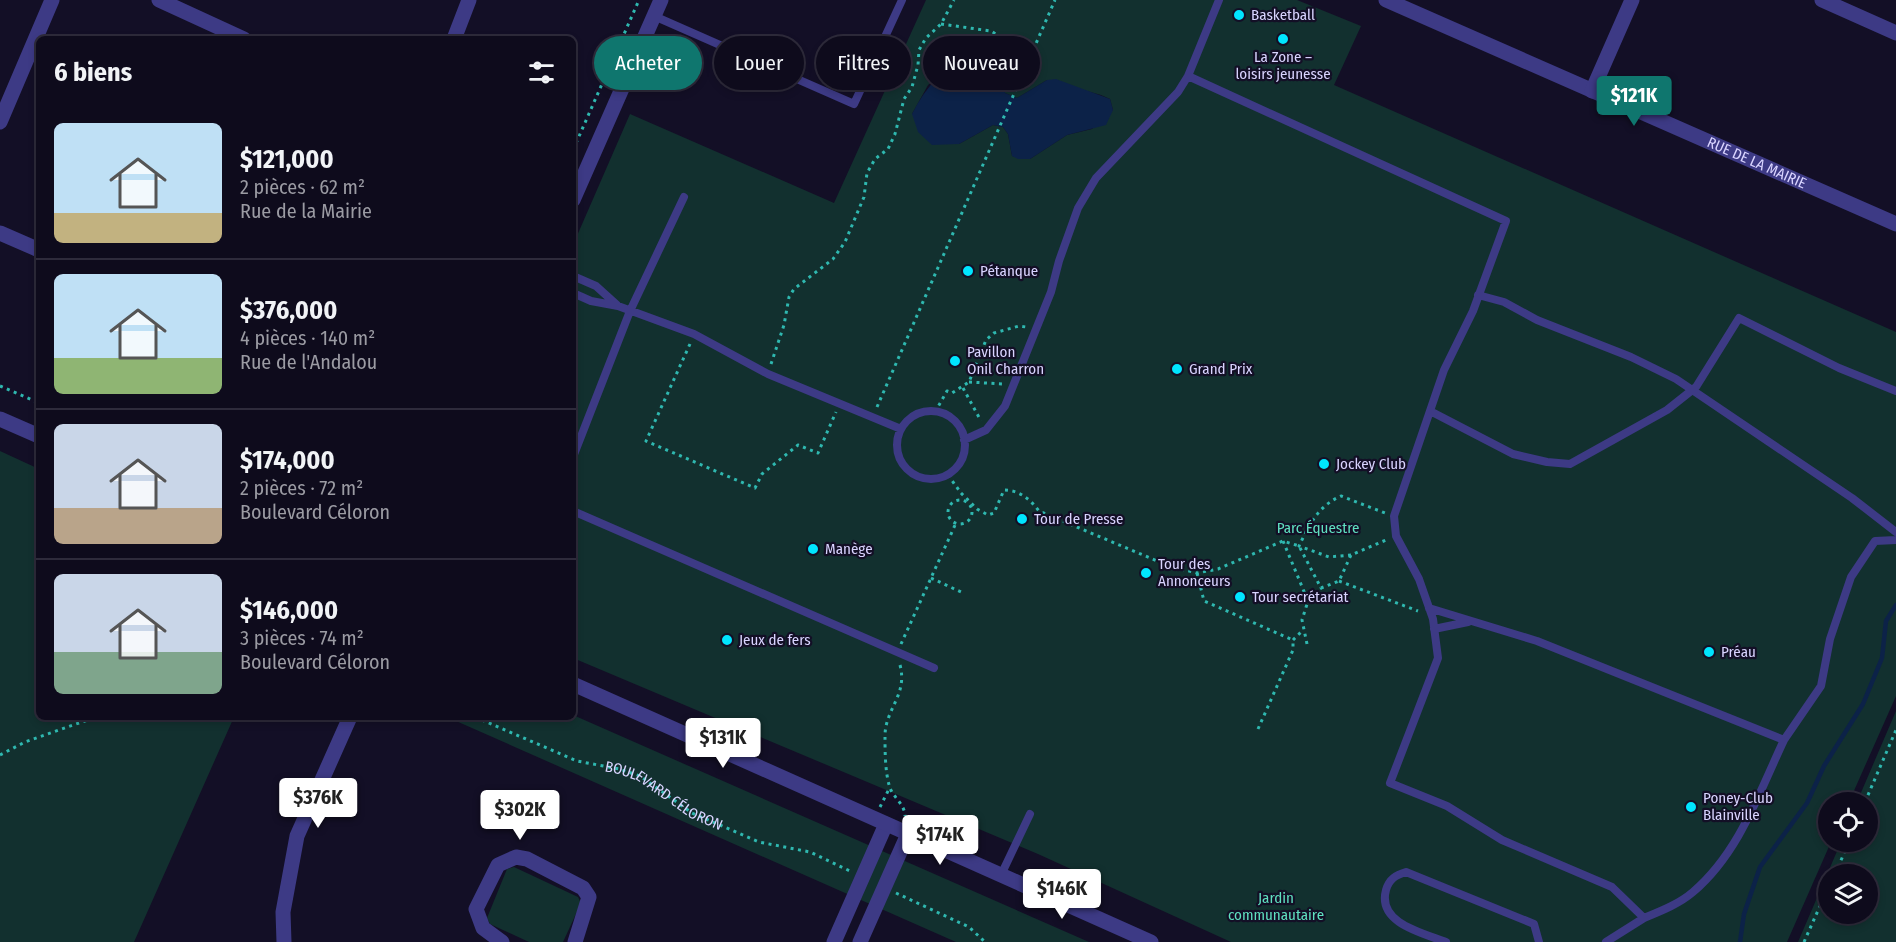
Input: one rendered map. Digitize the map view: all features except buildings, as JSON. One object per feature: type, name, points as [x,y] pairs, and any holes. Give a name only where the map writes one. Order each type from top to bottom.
[{"type":"street","points":[[37,36],[52,0]]},
{"type":"street","points":[[159,0],[213,33],[228,36]]},
{"type":"street","points":[[455,36],[469,0]]},
{"type":"street","points":[[576,182],[661,0]]},
{"type":"street","name":"RUE DE LA MAIRIE","points":[[1386,0],[1896,224]]},
{"type":"street","points":[[1592,91],[1632,0]]},
{"type":"street","points":[[1822,0],[1896,33]]},
{"type":"street","points":[[0,122],[36,38]]},
{"type":"street","points":[[0,233],[36,249]]},
{"type":"street","points":[[0,419],[36,435]]},
{"type":"street","points":[[576,685],[1151,942]]},
{"type":"street","points":[[284,942],[283,912],[297,836],[349,720]]},
{"type":"street","points":[[834,942],[886,824]]},
{"type":"street","points":[[860,942],[908,834]]},
{"type":"street","points":[[502,942],[483,928],[476,909],[498,865],[516,857],[527,859],[583,888],[589,897],[575,942]]},
{"type":"lane","points":[[654,16],[854,104],[902,0]]},
{"type":"lane","points":[[964,440],[986,430],[1005,406],[1052,292],[1059,261],[1078,208],[1096,177],[1178,92],[1188,76],[1219,0]]},
{"type":"lane","points":[[1188,76],[1506,221],[1478,295],[1444,370],[1394,516],[1396,536],[1419,579],[1432,616],[1438,658],[1390,783],[1447,806],[1502,840],[1612,887],[1644,918]]},
{"type":"lane","points":[[576,449],[630,311],[684,197]]},
{"type":"lane","points":[[576,277],[597,286],[618,306]]},
{"type":"lane","points":[[576,294],[591,301],[618,306],[694,334],[768,374],[902,429]]},
{"type":"lane","points":[[1478,295],[1504,302],[1537,320],[1631,357],[1676,380],[1844,492],[1896,532]]},
{"type":"lane","points":[[1430,411],[1513,454],[1547,462],[1570,464],[1667,410],[1691,391],[1738,318],[1839,368],[1896,391]]},
{"type":"lane","points":[[935,412],[955,421],[964,440],[962,460],[948,475],[927,479],[908,470],[898,450],[902,429],[916,415],[935,412]]},
{"type":"lane","points":[[576,512],[934,668]]},
{"type":"lane","points":[[1606,942],[1644,918],[1674,905],[1693,892],[1739,837],[1784,740],[1821,686],[1830,639],[1851,577],[1875,541],[1896,540]]},
{"type":"lane","points":[[1429,608],[1537,641],[1784,740]]},
{"type":"lane","points":[[1434,629],[1470,622]]},
{"type":"lane","points":[[1001,875],[1030,814]]},
{"type":"lane","points":[[1446,942],[1401,924],[1390,915],[1385,900],[1387,887],[1395,875],[1406,872],[1534,924],[1539,942]]},
{"type":"path","points":[[576,143],[639,0]]},
{"type":"path","points":[[768,374],[784,325],[789,297],[794,290],[833,259],[845,242],[864,197],[867,173],[875,159],[888,148],[895,134],[901,107],[912,87],[918,65],[919,50],[941,24],[954,0]]},
{"type":"path","points":[[1040,36],[1055,0]]},
{"type":"path","points":[[941,24],[991,31],[999,36]]},
{"type":"path","points":[[873,417],[1016,90]]},
{"type":"path","points":[[935,412],[947,391],[952,393],[969,382],[986,340],[994,333],[1019,326],[1037,329]]},
{"type":"path","points":[[694,334],[646,441],[755,488],[762,474],[798,445],[818,453],[839,405]]},
{"type":"path","points":[[969,382],[1014,385]]},
{"type":"path","points":[[0,386],[36,402]]},
{"type":"path","points":[[963,388],[986,430]]},
{"type":"path","points":[[948,475],[972,508],[972,516],[964,524],[954,523],[949,517],[949,508],[956,501],[965,501]]},
{"type":"path","points":[[961,494],[977,509],[988,515],[994,513],[1004,490],[1009,490],[1032,501],[1039,511],[1169,566],[1197,573],[1218,569],[1283,541],[1329,557],[1351,555],[1396,536]]},
{"type":"path","points":[[1299,546],[1309,525],[1326,503],[1341,496],[1394,516]]},
{"type":"path","points":[[1283,541],[1308,601]]},
{"type":"path","points":[[1299,546],[1321,588]]},
{"type":"path","points":[[1339,581],[1351,555]]},
{"type":"path","points":[[1197,573],[1204,601],[1293,640]]},
{"type":"path","points":[[931,578],[961,592]]},
{"type":"path","points":[[1307,644],[1302,620],[1308,601],[1321,588],[1339,581],[1432,616]]},
{"type":"path","points":[[1258,729],[1293,650],[1293,640],[1303,631]]},
{"type":"path","points":[[0,754],[25,742],[87,720]]},
{"type":"path","name":"BOULEVARD CÉLORON","points":[[482,720],[577,761],[619,769],[640,776],[692,813],[759,843],[810,852],[851,872]]},
{"type":"path","points":[[1869,792],[1896,729]]},
{"type":"path","points":[[880,806],[890,787],[904,810],[905,816]]},
{"type":"path","points":[[891,891],[969,927],[986,942]]},
{"type":"path","points":[[1804,942],[1818,910]]},
{"type":"green space","name":"Parc Équestre","points":[[926,0],[1297,0],[1361,26],[1334,85],[1896,332],[1896,696],[1853,792],[1818,792],[1818,852],[1827,852],[1821,864],[1818,864],[1818,872],[1787,942],[1231,942],[1038,854],[576,659],[576,238],[630,114],[834,203],[885,90],[911,90],[910,36]],"holes":[[[923,36],[1040,36],[1040,84],[1047,80],[1110,99],[1113,110],[1092,129],[1067,135],[1030,159],[1012,156],[1008,134],[1003,127],[993,125],[959,144],[912,114],[925,90],[923,90]]]},
{"type":"green space","name":"Parc Équestre","points":[[1004,90],[1030,90],[1017,98],[1005,93]]},
{"type":"green space","points":[[0,451],[36,468],[36,720],[233,720],[134,942],[0,942]]},
{"type":"green space","points":[[1896,711],[1896,942],[1798,942],[1818,895],[1818,924],[1878,924],[1878,864],[1832,864],[1837,852],[1878,852],[1878,792],[1861,792]]},
{"type":"green space","points":[[576,716],[1089,942],[956,942],[454,720],[576,720]]},
{"type":"green space","points":[[514,867],[578,897],[581,903],[563,942],[529,942],[490,924],[487,918],[507,869]]},
{"type":"water","points":[[1056,79],[1110,99],[1113,110],[1106,125],[1067,135],[1030,159],[1018,159],[1012,156],[1008,134],[1003,127],[993,125],[959,144],[932,145],[918,132],[912,114],[927,90],[1004,90],[1005,93],[1017,98],[1030,90],[1040,90],[1040,84],[1047,80]]},
{"type":"waterway","points":[[1740,942],[1744,914],[1760,867],[1807,803],[1824,766],[1863,704],[1882,658],[1886,621],[1896,605]]},
{"type":"place","name":"Basketball","points":[[1239,15]]},
{"type":"place","name":"La Zone – loisirs jeunesse","points":[[1283,39]]},
{"type":"place","name":"Pétanque","points":[[968,271]]},
{"type":"place","name":"Pavillon Onil Charron","points":[[955,361]]},
{"type":"place","name":"Grand Prix","points":[[1177,369]]},
{"type":"place","name":"Jockey Club","points":[[1324,464]]},
{"type":"place","name":"Tour de Presse","points":[[1022,519]]},
{"type":"place","name":"Manège","points":[[813,549]]},
{"type":"place","name":"Tour des Annonceurs","points":[[1146,573]]},
{"type":"place","name":"Tour secrétariat","points":[[1240,597]]},
{"type":"place","name":"Jeux de fers","points":[[727,640]]},
{"type":"place","name":"Préau","points":[[1709,652]]},
{"type":"place","name":"Poney-Club Blainville","points":[[1691,807]]},
{"type":"park label","name":"Jardin communautaire","points":[[1276,906]]}]
